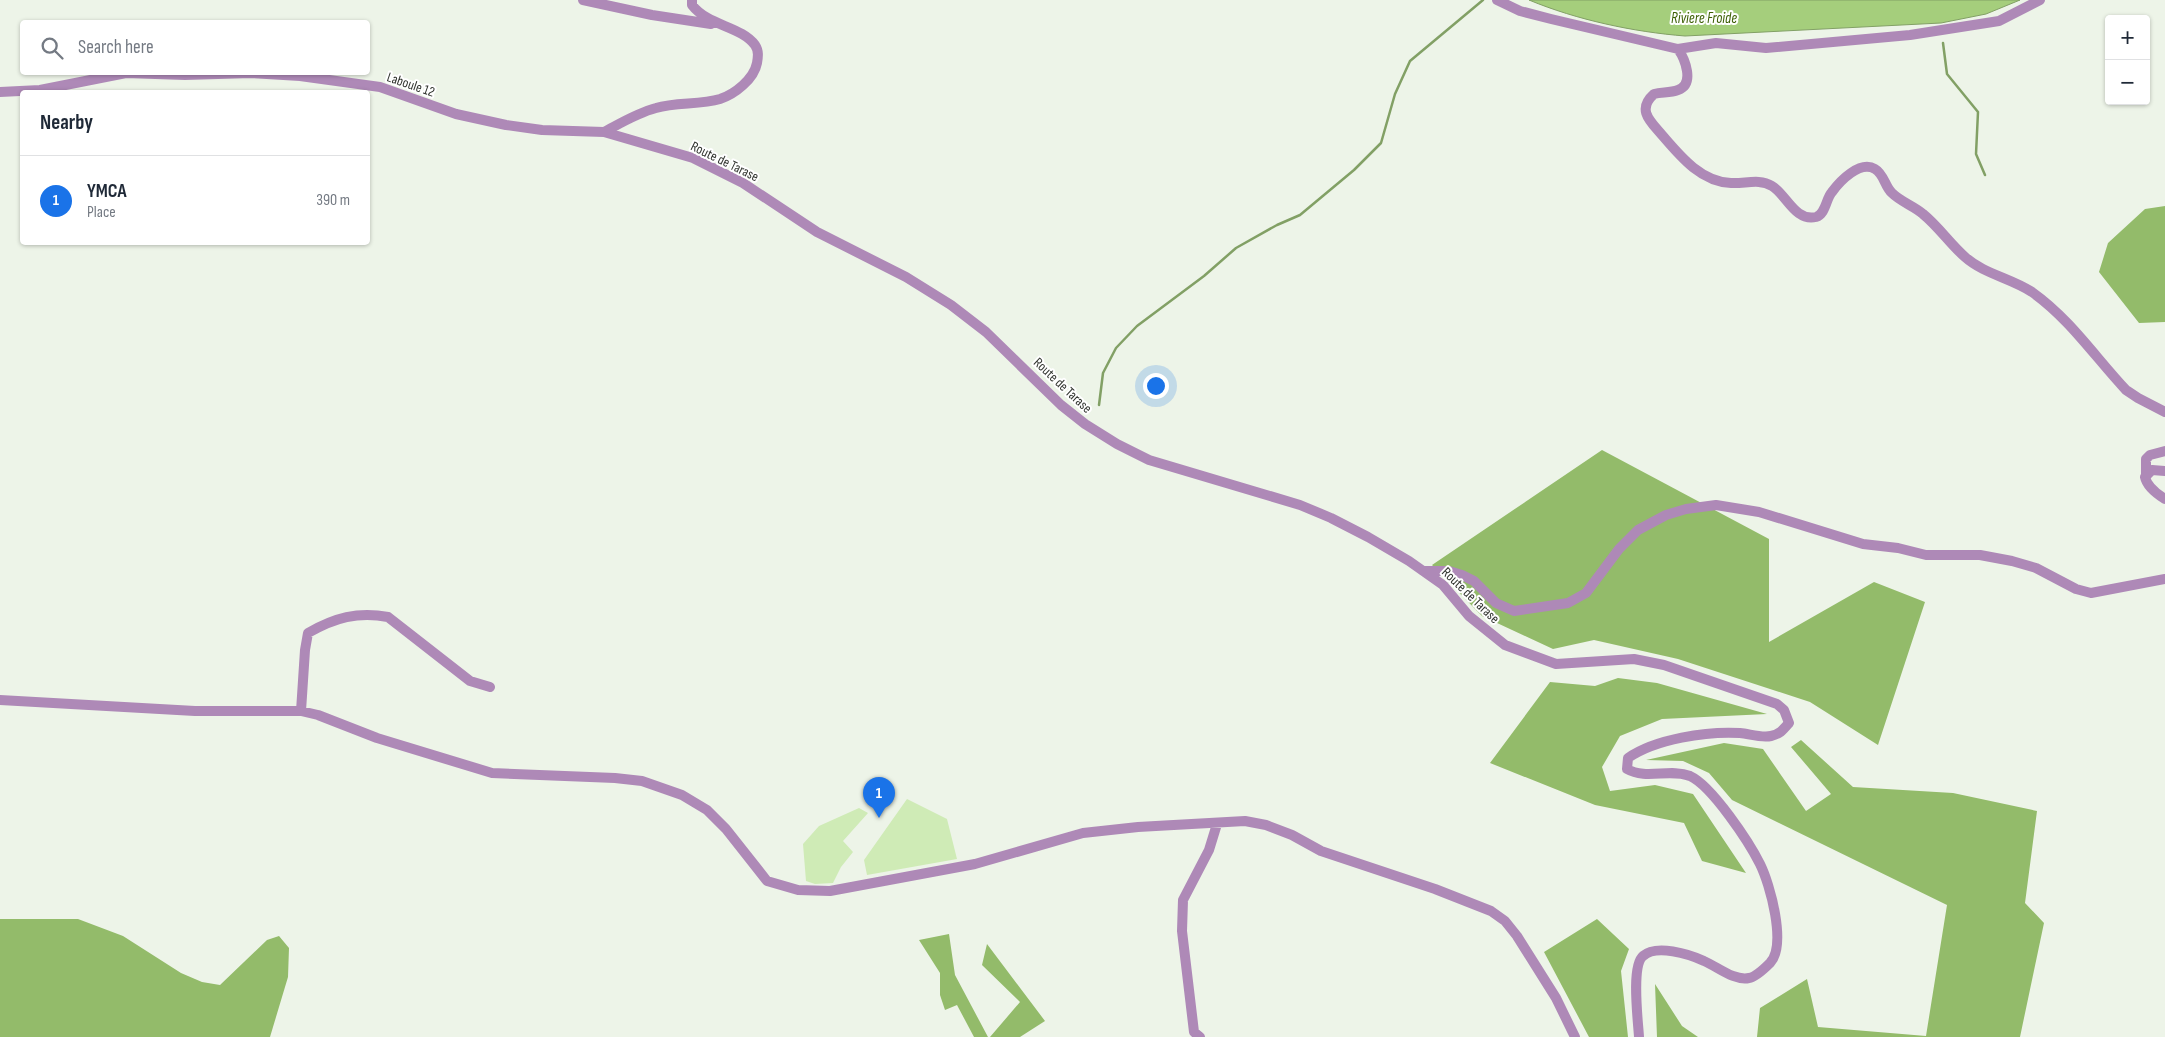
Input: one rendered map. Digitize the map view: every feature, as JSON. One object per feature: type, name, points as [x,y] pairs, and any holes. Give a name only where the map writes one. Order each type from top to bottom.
[{"type":"street","points":[[583,0],[652,16],[720,25]]},
{"type":"street","points":[[604,132],[631,117],[657,107],[720,99],[748,80],[756,68],[759,55],[756,46],[747,37],[720,25],[696,11],[692,5],[692,0]]},
{"type":"street","points":[[1497,0],[1520,11],[1550,20],[1678,49],[1716,43],[1766,48],[1910,35],[1999,21],[2040,0]]},
{"type":"street","points":[[1678,49],[1686,61],[1687,81],[1684,87],[1678,90],[1654,94],[1648,104],[1646,114],[1650,123],[1678,154],[1698,171],[1722,182],[1761,182],[1772,186],[1792,208],[1809,217],[1816,217],[1820,214],[1831,192],[1851,173],[1862,167],[1876,169],[1890,192],[1924,214],[1968,260],[2032,292],[2061,316],[2126,390],[2165,412]]},
{"type":"street","name":"Laboule 12","points":[[40,90],[116,75]]},
{"type":"street","name":"Laboule 12","points":[[280,75],[380,87],[456,114],[506,125],[542,130],[604,132]]},
{"type":"street","name":"Laboule 12","points":[[0,92],[20,91]]},
{"type":"street","name":"Route de Tarase","points":[[604,132],[693,158],[743,183],[817,232],[906,277],[951,305],[986,332],[1061,404],[1085,424],[1117,444],[1149,460],[1300,505],[1368,537],[1443,585],[1469,616],[1505,645],[1556,664],[1634,659],[1664,665],[1776,704],[1784,710],[1789,724],[1780,734],[1768,737],[1739,733],[1697,736],[1640,749],[1628,758],[1627,769],[1634,773],[1678,773],[1691,776],[1716,796],[1760,864],[1770,889],[1775,917],[1777,948],[1772,961],[1752,978],[1740,979],[1702,960],[1663,950],[1650,950],[1641,957],[1636,968],[1639,1037]]},
{"type":"street","points":[[2165,451],[2150,455],[2146,459],[2146,481],[2152,489],[2165,499]]},
{"type":"street","points":[[2146,474],[2152,470],[2165,471]]},
{"type":"street","points":[[1423,571],[1449,571],[1462,575],[1474,581],[1496,603],[1514,611],[1568,603],[1586,593],[1619,549],[1638,530],[1666,515],[1716,505],[1759,512],[1786,519],[1857,543],[1898,548],[1926,555],[1980,555],[2012,560],[2036,568],[2076,589],[2091,593],[2165,579]]},
{"type":"street","points":[[301,711],[308,633],[324,624],[347,616],[371,614],[388,617],[470,681],[490,687]]},
{"type":"street","points":[[0,700],[195,711],[301,711],[318,715],[377,738],[492,773],[615,778],[642,781],[682,795],[707,810],[726,829],[767,881],[798,890],[830,891],[975,864],[1083,833],[1138,827],[1245,821],[1266,825],[1292,835],[1321,851],[1435,888],[1491,911],[1505,921],[1517,936],[1556,998],[1574,1037]]},
{"type":"street","points":[[1200,1037],[1194,1032],[1183,940],[1183,900],[1209,850],[1218,824]]},
{"type":"shaded area","points":[[2165,206],[2165,322],[2139,323],[2099,272],[2108,243],[2145,209]]},
{"type":"shaded area","points":[[1602,450],[1769,539],[1769,642],[1874,582],[1925,602],[1878,745],[1810,702],[1678,659],[1594,640],[1553,649],[1482,616],[1432,565]]},
{"type":"shaded area","points":[[1618,678],[1657,683],[1767,714],[1662,719],[1620,736],[1602,767],[1610,791],[1655,785],[1693,794],[1746,873],[1702,861],[1684,823],[1595,805],[1490,763],[1550,682],[1595,686]]},
{"type":"shaded area","points":[[1801,740],[1853,787],[1953,793],[2037,811],[2025,903],[2044,923],[2020,1037],[1757,1037],[1760,1008],[1807,979],[1818,1027],[1926,1036],[1947,905],[1732,800],[1709,773],[1683,761],[1646,760],[1724,743],[1763,749],[1806,811],[1831,794],[1791,747]]},
{"type":"shaded area","points":[[907,799],[947,819],[957,859],[867,875],[864,860]]},
{"type":"shaded area","points":[[859,808],[868,813],[843,841],[853,852],[841,867],[833,883],[815,884],[806,881],[803,844],[819,826]]},
{"type":"shaded area","points":[[0,919],[78,919],[123,936],[181,973],[202,982],[220,985],[267,940],[279,936],[289,948],[288,977],[270,1037],[0,1037]]},
{"type":"shaded area","points":[[1597,919],[1629,949],[1621,971],[1628,1037],[1589,1037],[1544,952]]},
{"type":"shaded area","points":[[949,934],[955,975],[988,1037],[974,1037],[957,1005],[945,1010],[940,995],[940,973],[919,940]]},
{"type":"shaded area","points":[[987,944],[1045,1021],[1020,1037],[990,1037],[1020,1002],[982,965]]},
{"type":"shaded area","points":[[1655,984],[1682,1026],[1698,1037],[1657,1037]]},
{"type":"water","name":"Riviere Froide","points":[[1529,0],[2020,0],[1986,14],[1941,23],[1685,36],[1646,32],[1606,24],[1566,14]]},
{"type":"waterway","points":[[1099,405],[1103,373],[1116,348],[1137,326],[1204,276],[1236,248],[1277,225],[1300,215],[1354,170],[1381,143],[1395,94],[1410,61],[1483,0]]},
{"type":"waterway","points":[[1943,43],[1947,74],[1978,112],[1976,154],[1985,175]]},
{"type":"place","name":"YMCA","points":[[879,818]]}]
